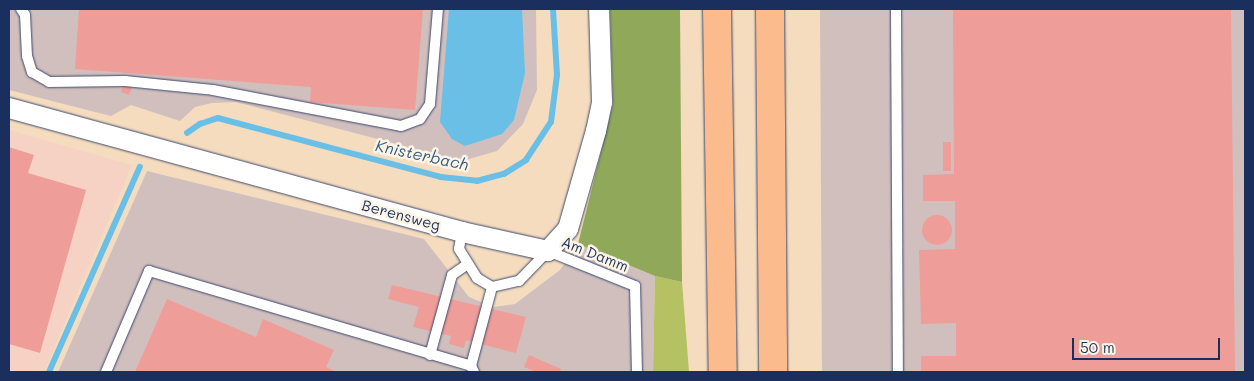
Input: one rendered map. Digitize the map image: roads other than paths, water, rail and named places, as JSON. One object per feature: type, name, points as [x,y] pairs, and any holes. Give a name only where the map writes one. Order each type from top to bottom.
[{"type":"highway","points":[[717,9],[723,372]]},
{"type":"highway","points":[[770,9],[773,372]]},
{"type":"street","points":[[548,252],[568,229],[596,131],[602,102],[599,9]]},
{"type":"street","name":"Berensweg","points":[[9,108],[462,232],[548,252]]},
{"type":"lane","points":[[21,9],[25,15],[27,56],[32,72],[49,82],[125,81],[213,90],[401,126],[420,119],[430,104],[438,9]]},
{"type":"lane","points":[[896,9],[898,372]]},
{"type":"lane","points":[[462,232],[460,250],[477,278],[492,287],[519,281],[548,252]]},
{"type":"lane","name":"Am Damm","points":[[548,252],[635,286],[637,372]]},
{"type":"lane","points":[[430,355],[452,275],[468,264]]},
{"type":"lane","points":[[106,372],[150,271],[472,369],[492,287]]},
{"type":"water","points":[[449,9],[522,9],[525,73],[514,120],[502,134],[465,146],[452,139],[440,122]]},
{"type":"waterway","name":"Knisterbach","points":[[187,133],[200,124],[218,118],[441,177],[477,181],[504,174],[526,160],[551,122],[557,75],[553,9]]},
{"type":"waterway","name":"Knisterbach","points":[[49,372],[140,167]]}]
